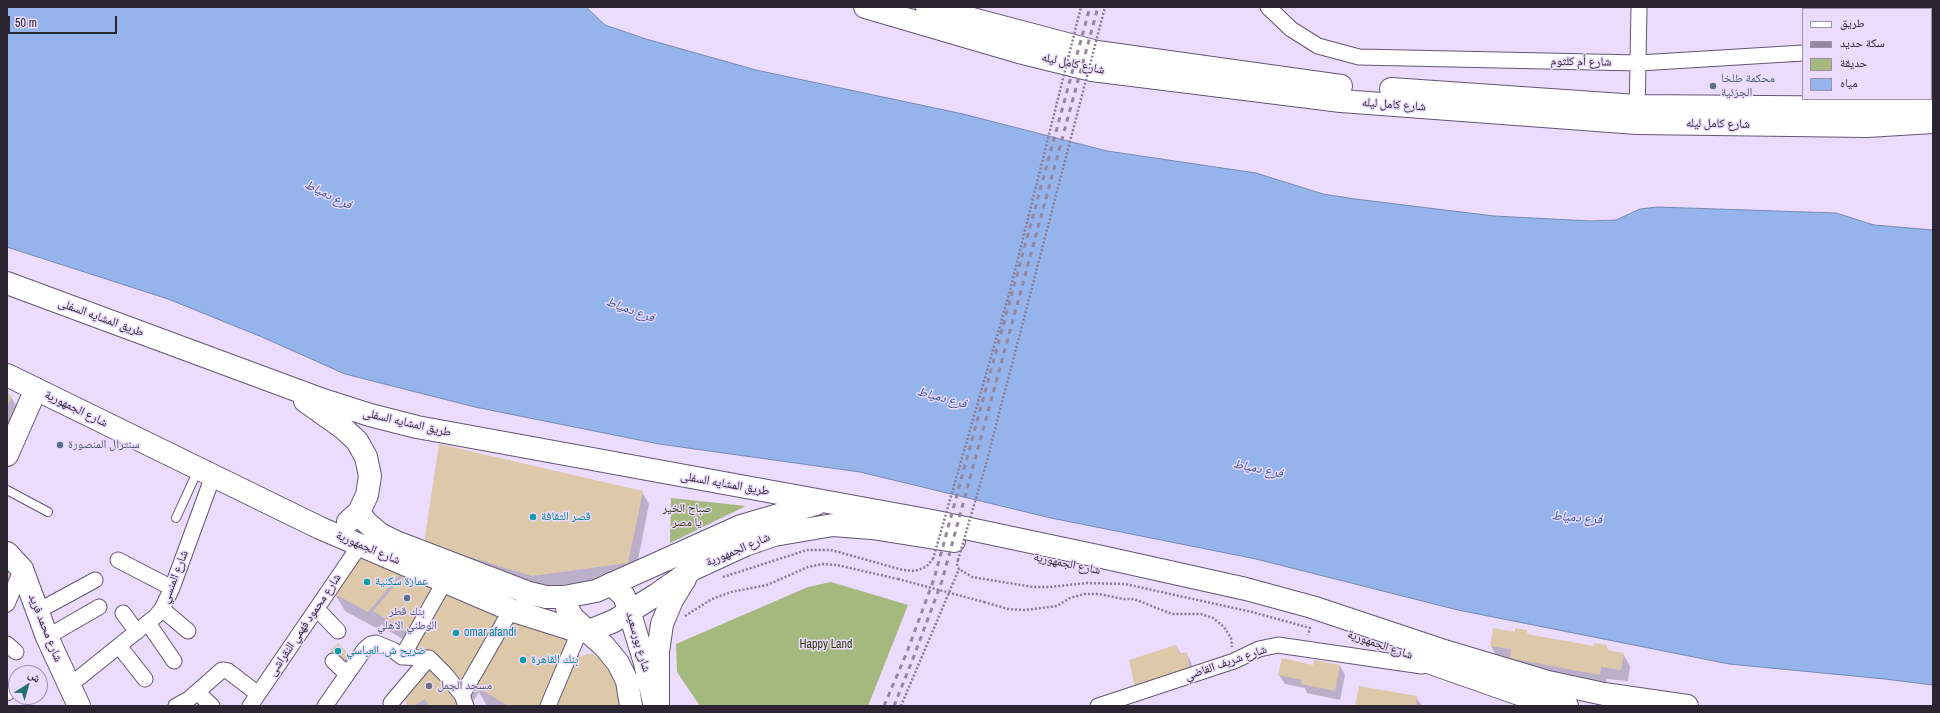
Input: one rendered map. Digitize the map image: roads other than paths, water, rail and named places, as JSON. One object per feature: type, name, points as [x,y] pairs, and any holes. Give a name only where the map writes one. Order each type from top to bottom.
[{"type":"main road","name":"شارع كامل ليله","points":[[865,7],[1019,52],[1092,70],[1341,101],[1867,126],[1933,122]]},
{"type":"main road","name":"شارع كامل ليله","points":[[926,7],[1097,52],[1328,84],[1637,114],[1894,103],[1933,106]]},
{"type":"main road","name":"طريق المشايه السفلى","points":[[7,283],[278,382],[323,400],[370,415],[417,427],[823,502]]},
{"type":"main road","name":"شارع الجمهورية","points":[[7,375],[320,528],[511,610],[571,629],[585,631],[614,621],[693,569],[744,545],[774,535],[833,525],[922,535],[1243,603],[1359,637],[1453,671],[1521,700],[1567,706]]},
{"type":"main road","points":[[278,382],[343,428],[356,441],[366,457],[370,476],[367,495],[359,512],[348,522],[335,527],[320,528]]},
{"type":"main road","points":[[7,455],[36,389]]},
{"type":"main road","name":"شارع الجمهورية","points":[[359,512],[366,522],[380,534],[396,542],[529,593],[546,597],[564,597],[596,591],[741,526],[823,502],[932,521],[1246,589],[1312,607],[1441,650],[1548,682],[1604,694],[1687,706]]},
{"type":"main road","name":"شارع محمد فريد","points":[[7,553],[22,569],[72,699]]},
{"type":"main road","points":[[658,706],[658,652],[662,624],[672,600],[693,569]]},
{"type":"main road","name":"شارع بورسعيد","points":[[611,584],[624,596],[645,663],[654,706]]},
{"type":"main road","name":"شارع بورسعيد","points":[[564,597],[567,608],[573,618],[585,631],[605,646],[618,663],[627,681],[631,706]]},
{"type":"street","name":"شارع أم كلثوم","points":[[1268,7],[1291,29],[1318,46],[1359,57],[1639,63],[1802,53]]},
{"type":"street","points":[[1637,114],[1639,63],[1638,7]]},
{"type":"street","name":"شارع المنسي","points":[[72,699],[119,646],[143,627],[162,609],[172,588],[205,472]]},
{"type":"street","name":"شارع محمود فهمي النقراشى","points":[[254,700],[360,545]]},
{"type":"street","points":[[118,560],[172,588]]},
{"type":"street","points":[[7,604],[22,569]]},
{"type":"street","points":[[38,611],[95,580]]},
{"type":"street","points":[[402,657],[445,581]]},
{"type":"street","points":[[47,637],[99,606]]},
{"type":"street","points":[[317,608],[338,631]]},
{"type":"street","points":[[162,609],[188,631]]},
{"type":"street","points":[[325,706],[347,674],[371,644],[382,645],[402,657],[429,658],[445,674],[464,701],[511,610]]},
{"type":"street","points":[[124,613],[143,627],[174,661]]},
{"type":"street","points":[[548,706],[585,631]]},
{"type":"street","name":"شارع شريف القاضي","points":[[1098,706],[1234,661],[1259,649],[1278,645],[1453,671]]},
{"type":"street","points":[[119,646],[145,679]]},
{"type":"street","points":[[391,703],[429,658]]},
{"type":"street","points":[[333,661],[347,674]]},
{"type":"street","points":[[176,706],[196,692],[219,671],[225,670],[254,700]]},
{"type":"street","points":[[196,692],[212,706]]},
{"type":"lane","points":[[176,518],[205,472]]},
{"type":"lane","points":[[7,490],[48,512]]},
{"type":"water","name":"فرع دمياط","points":[[7,7],[586,7],[605,25],[646,39],[756,70],[963,114],[1107,151],[1256,173],[1323,194],[1494,216],[1591,221],[1616,220],[1640,209],[1657,207],[1836,213],[1874,225],[1933,230],[1933,685],[1729,664],[1458,610],[1256,559],[1051,518],[860,472],[659,444],[475,407],[345,374],[262,337],[168,299],[7,247]]},
{"type":"railway","points":[[884,706],[907,652],[934,579],[1090,7]]},
{"type":"railway","points":[[894,706],[942,581],[1098,7]]},
{"type":"place","name":"محكمة طلخا الجزئية","points":[[1713,86]]},
{"type":"place","name":"سنترال المنصورة","points":[[60,445]]},
{"type":"place","name":"قصر الثقافة","points":[[533,517]]},
{"type":"place","name":"عمارة سكنية","points":[[367,582]]},
{"type":"place","name":"بنك قطر الوطني الاهلي","points":[[407,598]]},
{"type":"place","name":"omar afandi","points":[[456,633]]},
{"type":"place","name":"ضريح ش. العباسي","points":[[338,651]]},
{"type":"place","name":"بنك القاهرة","points":[[523,660]]},
{"type":"place","name":"مسجد الجمل","points":[[429,686]]},
{"type":"park label","name":"صباح الخير يا مصر","points":[[687,516]]},
{"type":"park label","name":"Happy Land","points":[[826,645]]}]
